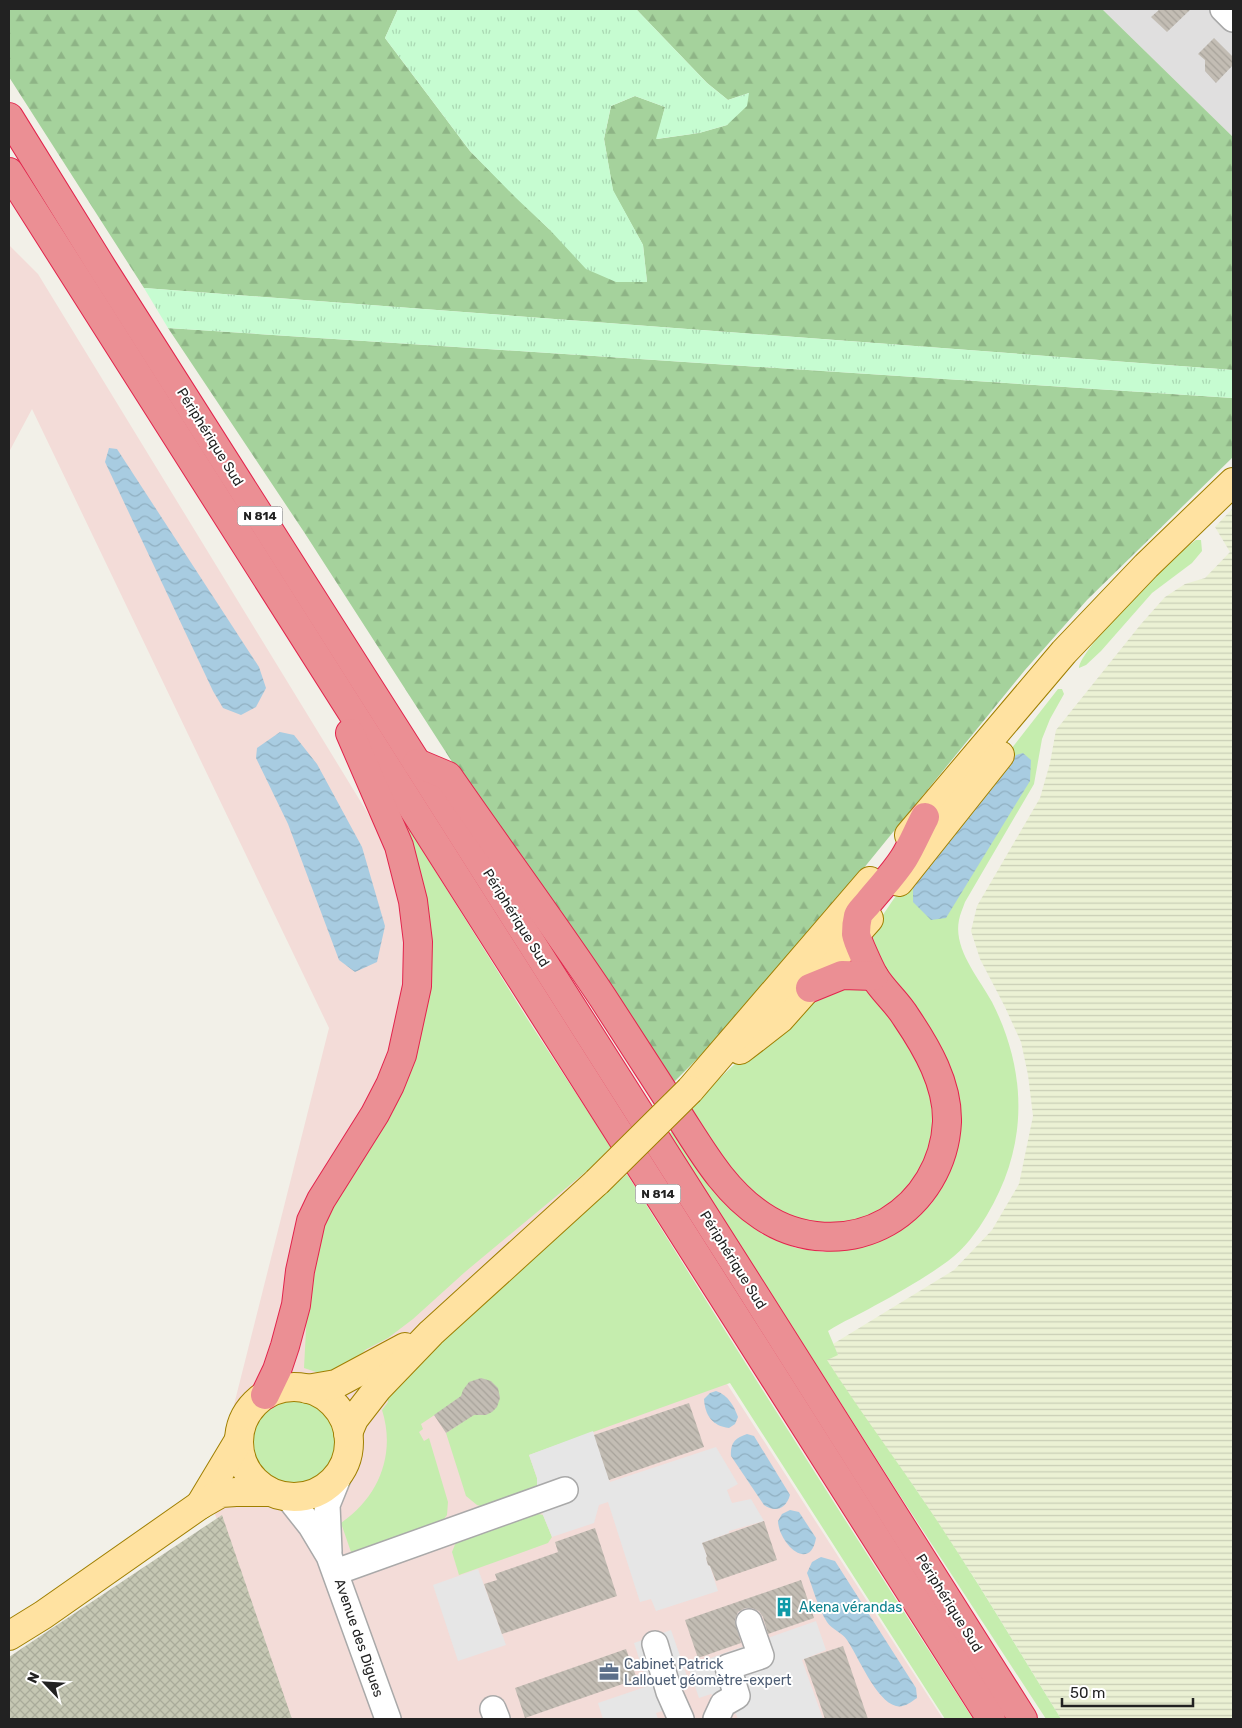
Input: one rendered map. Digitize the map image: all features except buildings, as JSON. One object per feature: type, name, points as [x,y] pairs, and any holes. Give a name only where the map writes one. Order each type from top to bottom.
[{"type":"highway","name":"Périphérique Sud","points":[[9,117],[1023,1719]]},
{"type":"highway","name":"Périphérique Sud","points":[[9,172],[990,1719]]},
{"type":"highway","name":"N 814","points":[[265,1395],[277,1370],[296,1305],[300,1270],[311,1221],[321,1200],[366,1129],[390,1085],[402,1055],[417,986],[418,942],[413,901],[399,846],[366,773],[324,670]]},
{"type":"highway","points":[[417,763],[448,776],[599,992],[698,1145],[724,1181],[743,1201],[780,1226],[801,1234],[825,1237],[847,1236],[869,1230],[903,1211],[923,1190],[932,1175],[944,1147],[947,1122],[946,1106],[937,1073],[924,1045],[906,1017],[874,976],[856,934],[858,915],[904,859],[925,817]]},
{"type":"highway","points":[[810,988],[842,975],[874,976]]},
{"type":"main road","points":[[348,1433],[354,1419],[378,1388],[430,1333],[597,1182],[690,1090],[1064,652],[1146,566],[1233,482]]},
{"type":"main road","points":[[690,1090],[780,1019],[810,988],[993,765],[1146,566]]},
{"type":"main road","points":[[279,1494],[259,1484],[247,1471],[241,1458],[239,1440],[243,1420],[251,1407],[265,1395],[283,1388],[307,1388],[336,1384],[430,1333]]},
{"type":"main road","points":[[9,1636],[200,1505],[221,1493],[236,1492],[304,1496],[320,1490],[332,1481],[342,1468],[348,1452],[348,1433],[342,1416],[331,1402],[307,1388]]},
{"type":"main road","points":[[200,1505],[239,1440]]},
{"type":"street","points":[[1222,9],[1233,19]]},
{"type":"street","points":[[332,1564],[327,1505],[342,1468]]},
{"type":"street","points":[[332,1564],[565,1490]]},
{"type":"street","points":[[279,1494],[311,1526],[332,1564]]},
{"type":"street","name":"Avenue des Digues","points":[[332,1564],[388,1719]]},
{"type":"street","points":[[716,1719],[723,1704],[736,1696],[728,1667],[761,1656],[750,1622]]},
{"type":"street","points":[[655,1644],[669,1692],[680,1719]]},
{"type":"street","points":[[686,1719],[704,1719]]},
{"type":"shaded area","points":[[1102,9],[1233,9],[1233,137]]},
{"type":"shaded area","points":[[9,245],[38,274],[586,1170],[597,1182],[943,1719],[287,1719],[210,1500],[329,1028],[32,409],[9,452]]},
{"type":"shaded area","points":[[1233,508],[1233,1719],[1061,1719],[977,1582],[826,1359],[838,1355],[833,1344],[954,1270],[992,1230],[1019,1184],[1033,1116],[1028,1075],[1021,1042],[980,959],[971,931],[977,906],[1040,798],[1050,763],[1056,730],[1165,597],[1185,584],[1205,578],[1230,552],[1215,527]]},
{"type":"shaded area","points":[[593,1431],[610,1482],[716,1447],[738,1484],[727,1490],[732,1503],[751,1499],[764,1521],[729,1531],[729,1533],[702,1543],[718,1591],[656,1611],[651,1599],[640,1602],[608,1502],[599,1505],[594,1523],[552,1537],[543,1515],[537,1489],[537,1478],[529,1455]]},
{"type":"shaded area","points":[[222,1515],[292,1719],[9,1719],[9,1657]]},
{"type":"shaded area","points":[[478,1569],[506,1645],[458,1661],[433,1585]]},
{"type":"shaded area","points":[[816,1621],[826,1650],[802,1660],[823,1719],[738,1719],[735,1712],[711,1694],[699,1698],[688,1666]]},
{"type":"shaded area","points":[[671,1630],[689,1682],[678,1686],[684,1704],[656,1713],[658,1719],[603,1719],[598,1703],[648,1686],[634,1643]]},
{"type":"green space","points":[[9,9],[398,9],[385,38],[470,151],[549,229],[647,282],[643,245],[613,191],[604,139],[611,106],[635,96],[665,107],[657,139],[699,133],[727,125],[749,93],[728,100],[707,83],[636,9],[1102,9],[1233,137],[1233,370],[144,288],[9,77]]},
{"type":"green space","points":[[398,9],[636,9],[707,83],[728,100],[749,93],[747,106],[727,125],[699,133],[656,139],[665,107],[635,96],[611,106],[604,139],[613,190],[643,245],[647,282],[616,282],[586,269],[549,229],[470,151],[385,38]]},
{"type":"green space","points":[[144,288],[1233,370],[1233,398],[168,328]]},
{"type":"green space","points":[[168,328],[1233,398],[1233,457],[1087,600],[1025,670],[815,928],[732,1024],[672,1084],[467,785],[304,532]]},
{"type":"green space","points":[[1196,540],[1201,540],[1202,551],[1192,563],[1152,593],[1101,651],[1086,665],[1079,668],[1083,659],[1104,630],[1172,559]]},
{"type":"green space","points":[[1058,689],[1062,689],[1064,694],[1050,719],[1042,739],[1034,784],[965,902],[959,920],[958,931],[963,952],[992,1002],[1004,1029],[1012,1056],[1017,1083],[1018,1110],[1016,1136],[1010,1163],[987,1215],[965,1246],[948,1261],[921,1279],[828,1331],[838,1355],[827,1360],[954,1547],[1061,1719],[1046,1719],[897,1491],[669,1134],[672,1131],[713,1189],[736,1213],[762,1234],[796,1248],[823,1252],[870,1244],[905,1227],[932,1203],[950,1171],[959,1134],[959,1093],[944,1055],[921,1013],[875,957],[871,944],[874,928],[893,900]]},
{"type":"green space","points":[[391,800],[530,1023],[611,1147],[589,1169],[465,1272],[413,1319],[388,1338],[365,1350],[360,1356],[362,1364],[322,1374],[304,1368],[308,1291],[320,1220],[414,1043]]},
{"type":"green space","points":[[849,987],[872,992],[912,1039],[936,1107],[934,1144],[918,1184],[886,1212],[858,1224],[825,1226],[787,1219],[749,1196],[688,1117],[697,1099],[736,1063],[773,1038],[807,1002]]},
{"type":"green space","points":[[627,1174],[973,1719],[945,1719],[730,1383],[529,1455],[537,1478],[537,1489],[490,1509],[477,1505],[466,1496],[446,1433],[460,1424],[448,1406],[421,1424],[423,1429],[419,1432],[424,1441],[429,1438],[448,1502],[447,1515],[440,1524],[352,1555],[341,1523],[365,1501],[381,1473],[387,1443],[386,1426],[382,1410],[388,1402],[385,1391],[508,1275]]},
{"type":"green space","points":[[292,1397],[309,1401],[324,1411],[334,1426],[338,1443],[334,1460],[324,1475],[309,1485],[292,1489],[275,1485],[260,1475],[250,1460],[246,1443],[250,1426],[260,1411],[275,1401]]},
{"type":"green space","points":[[531,1512],[543,1515],[552,1537],[548,1543],[459,1575],[452,1552],[456,1542]]},
{"type":"water","points":[[109,448],[117,449],[259,667],[266,688],[256,707],[241,715],[223,708],[213,691],[105,462]]},
{"type":"water","points":[[280,732],[294,735],[317,764],[362,847],[385,926],[377,962],[355,972],[339,960],[288,824],[256,758],[257,748]]},
{"type":"water","points":[[1023,753],[1031,760],[1030,781],[946,918],[931,920],[913,902],[913,886],[1016,755]]},
{"type":"water","points":[[716,1391],[730,1401],[738,1417],[735,1424],[729,1428],[718,1425],[710,1419],[706,1410],[704,1399],[710,1393]]},
{"type":"water","points":[[747,1434],[754,1436],[790,1495],[786,1504],[780,1508],[772,1509],[764,1505],[731,1456],[732,1444],[739,1437]]},
{"type":"water","points":[[790,1510],[799,1512],[816,1538],[813,1548],[808,1553],[802,1554],[795,1551],[789,1546],[780,1530],[778,1521],[782,1514]]},
{"type":"water","points":[[821,1557],[835,1561],[916,1688],[917,1698],[910,1703],[896,1706],[881,1696],[847,1640],[827,1622],[818,1604],[807,1573],[812,1562]]},
{"type":"place","name":"Akena vérandas","points":[[784,1607]]},
{"type":"place","name":"Cabinet Patrick Lallouet géomètre-expert","points":[[609,1672]]}]
